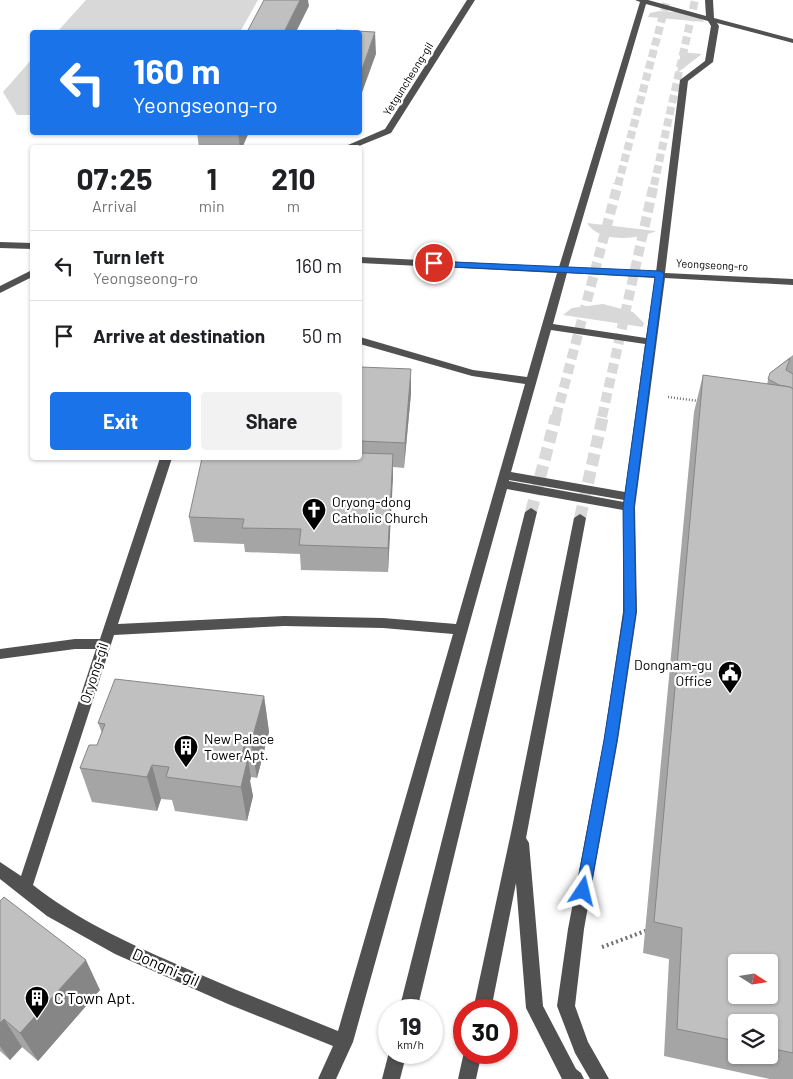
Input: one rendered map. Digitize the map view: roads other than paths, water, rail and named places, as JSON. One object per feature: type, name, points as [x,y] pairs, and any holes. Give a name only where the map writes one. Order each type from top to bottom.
[{"type":"street","name":"Yetguncheong-gil","points":[[353,145],[388,131],[472,0]]},
{"type":"street","points":[[327,1079],[344,1042],[563,269],[642,0],[793,41]]},
{"type":"street","points":[[600,1079],[581,1047],[566,1006],[572,959],[611,740],[630,612],[629,502],[684,80],[710,62],[715,26],[710,18],[709,0]]},
{"type":"street","points":[[0,245],[30,246]]},
{"type":"street","name":"Yeongseong-ro","points":[[362,260],[793,282]]},
{"type":"street","points":[[0,290],[30,274]]},
{"type":"street","points":[[547,326],[651,342]]},
{"type":"street","points":[[362,341],[472,373],[532,381]]},
{"type":"street","name":"Oryong-gil","points":[[24,889],[165,460]]},
{"type":"street","points":[[504,479],[629,502]]},
{"type":"street","points":[[411,999],[531,512]]},
{"type":"street","points":[[484,999],[520,828],[580,518]]},
{"type":"street","points":[[108,630],[284,621],[383,623],[462,630]]},
{"type":"street","points":[[0,654],[75,644],[104,644]]},
{"type":"street","points":[[520,828],[535,1008],[570,1075],[575,1079]]},
{"type":"street","name":"Dongni-gil","points":[[0,869],[53,911],[121,948],[234,998],[344,1042]]},
{"type":"street","points":[[391,1079],[395,1064]]},
{"type":"street","points":[[468,1079],[471,1064]]},
{"type":"tunnel","points":[[618,185],[667,0]]},
{"type":"tunnel","points":[[654,185],[695,0]]},
{"type":"tunnel","points":[[556,417],[618,184]]},
{"type":"tunnel","points":[[602,417],[654,184]]},
{"type":"tunnel","points":[[531,512],[556,416]]},
{"type":"tunnel","points":[[580,518],[603,416]]},
{"type":"place","name":"Oryong-dong Catholic Church","points":[[314,531]]},
{"type":"place","name":"Dongnam-gu Office","points":[[730,694]]},
{"type":"place","name":"New Palace Tower Apt.","points":[[186,768]]},
{"type":"place","name":"C Town Apt.","points":[[37,1019]]}]
